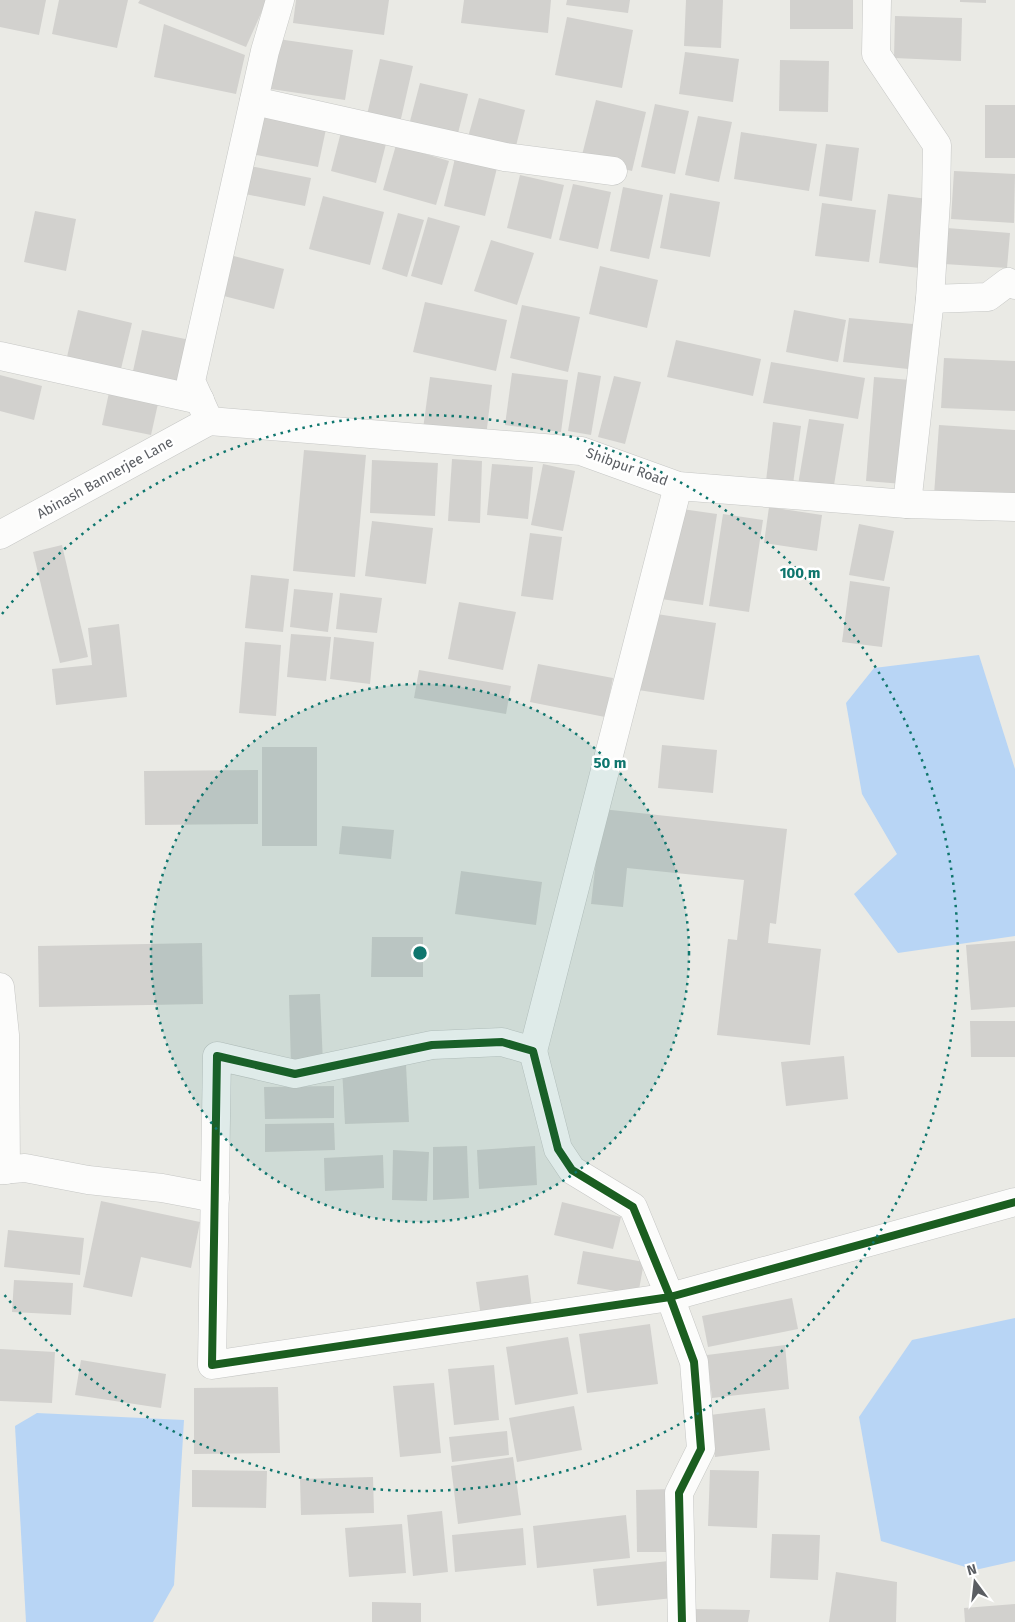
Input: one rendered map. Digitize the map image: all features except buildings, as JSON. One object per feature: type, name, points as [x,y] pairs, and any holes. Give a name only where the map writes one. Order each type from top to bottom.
[{"type":"street","points":[[204,410],[191,381],[265,51],[280,0]]},
{"type":"street","points":[[877,0],[876,54],[937,145],[936,201],[930,299],[907,504]]},
{"type":"street","points":[[254,101],[505,157],[613,171]]},
{"type":"street","points":[[930,299],[988,297],[1008,282],[1015,285]]},
{"type":"street","name":"Shibpur Road","points":[[0,356],[204,410],[580,451],[678,486],[907,504],[1015,507]]},
{"type":"street","name":"Abinash Bannerjee Lane","points":[[0,535],[204,410]]},
{"type":"street","points":[[678,486],[533,1051],[558,1150],[572,1170],[633,1207],[694,1362],[701,1449],[679,1494],[682,1622]]},
{"type":"street","points":[[0,987],[3,1170],[25,1168],[88,1180],[162,1188],[215,1198]]},
{"type":"street","points":[[533,1051],[502,1042],[432,1045],[295,1074],[217,1056],[212,1365],[670,1297],[1015,1202]]},
{"type":"water","points":[[979,655],[1015,769],[1015,936],[898,953],[854,894],[897,854],[862,794],[846,703],[874,668]]},
{"type":"water","points":[[1015,1318],[1015,1561],[975,1570],[881,1541],[859,1417],[912,1340]]},
{"type":"water","points":[[37,1413],[184,1420],[174,1585],[153,1622],[26,1622],[15,1426]]},
{"type":"cycle path","points":[[682,1622],[679,1493],[701,1449],[694,1362],[670,1297],[633,1207],[572,1170],[558,1149],[533,1051],[502,1042],[432,1045],[295,1074],[217,1056],[212,1365],[670,1297],[1015,1202]]}]
